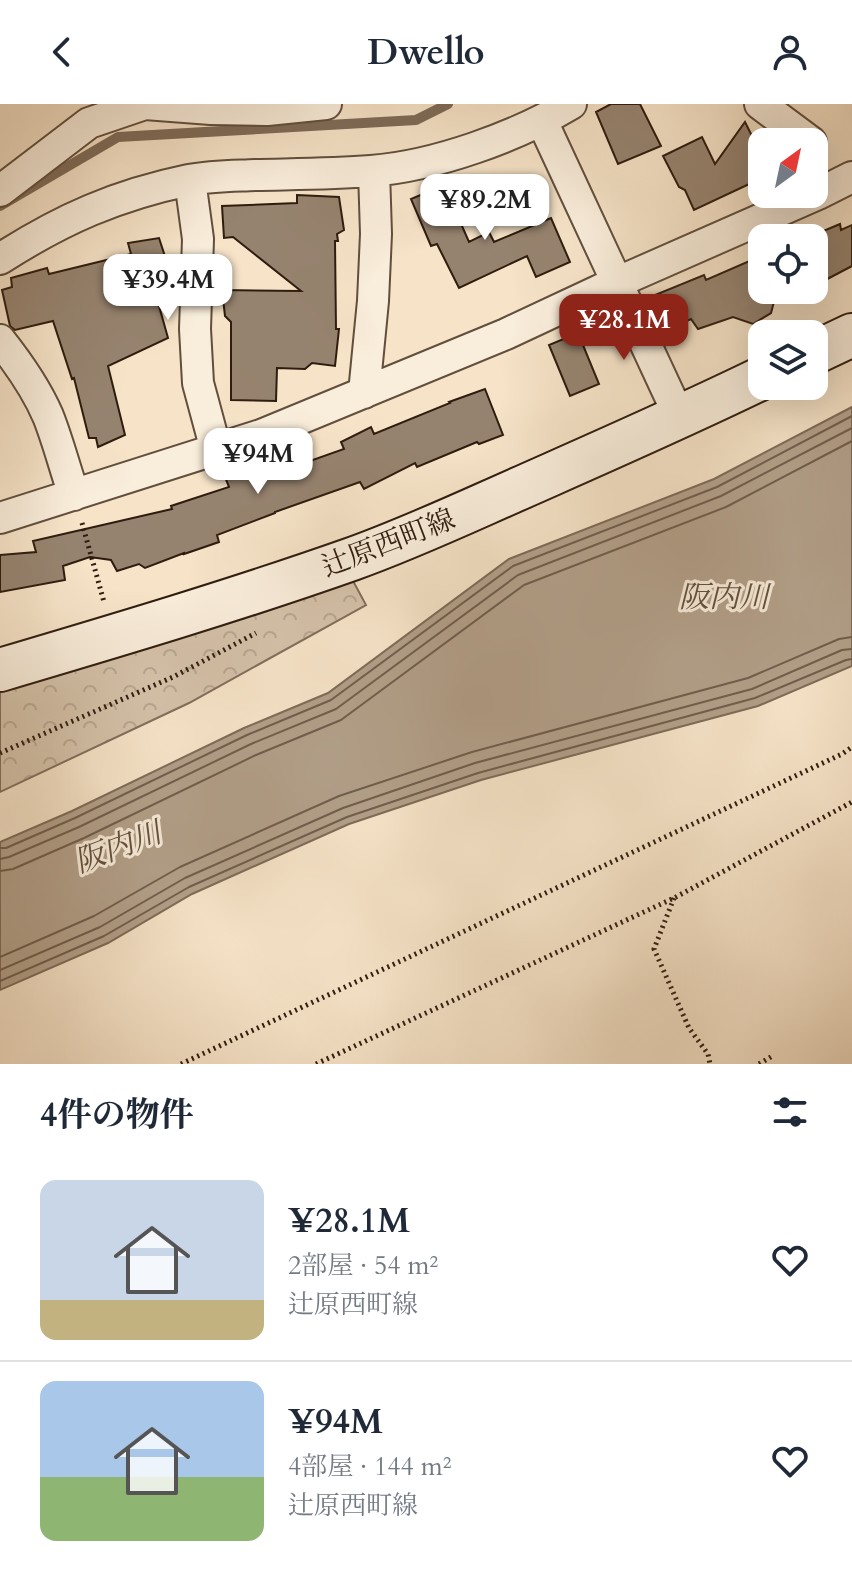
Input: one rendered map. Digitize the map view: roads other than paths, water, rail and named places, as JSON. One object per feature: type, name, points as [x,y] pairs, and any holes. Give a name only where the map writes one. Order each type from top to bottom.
[{"type":"main road","points":[[828,346],[852,335]]},
{"type":"main road","name":"辻原西町線","points":[[0,670],[352,559],[680,418],[748,385]]},
{"type":"street","points":[[0,191],[89,123],[137,107],[267,110],[326,104]]},
{"type":"street","points":[[0,259],[34,237],[92,208],[128,195],[190,180],[228,176],[374,171],[402,167],[482,145],[542,121],[571,104]]},
{"type":"street","points":[[760,104],[792,128]]},
{"type":"street","points":[[542,121],[680,418]]},
{"type":"street","points":[[0,518],[261,435],[506,334],[850,178],[828,156]]},
{"type":"street","points":[[364,393],[374,288],[374,171]]},
{"type":"street","points":[[190,180],[198,239],[195,329],[198,383],[216,450]]},
{"type":"street","points":[[0,340],[16,360],[48,417],[74,495]]},
{"type":"water","name":"阪内川","points":[[852,407],[852,666],[758,706],[481,780],[349,824],[192,894],[108,943],[0,990],[0,842],[244,728],[328,693],[509,559],[714,479]]},
{"type":"waterway","points":[[0,206],[118,137],[416,120],[448,104]]}]
